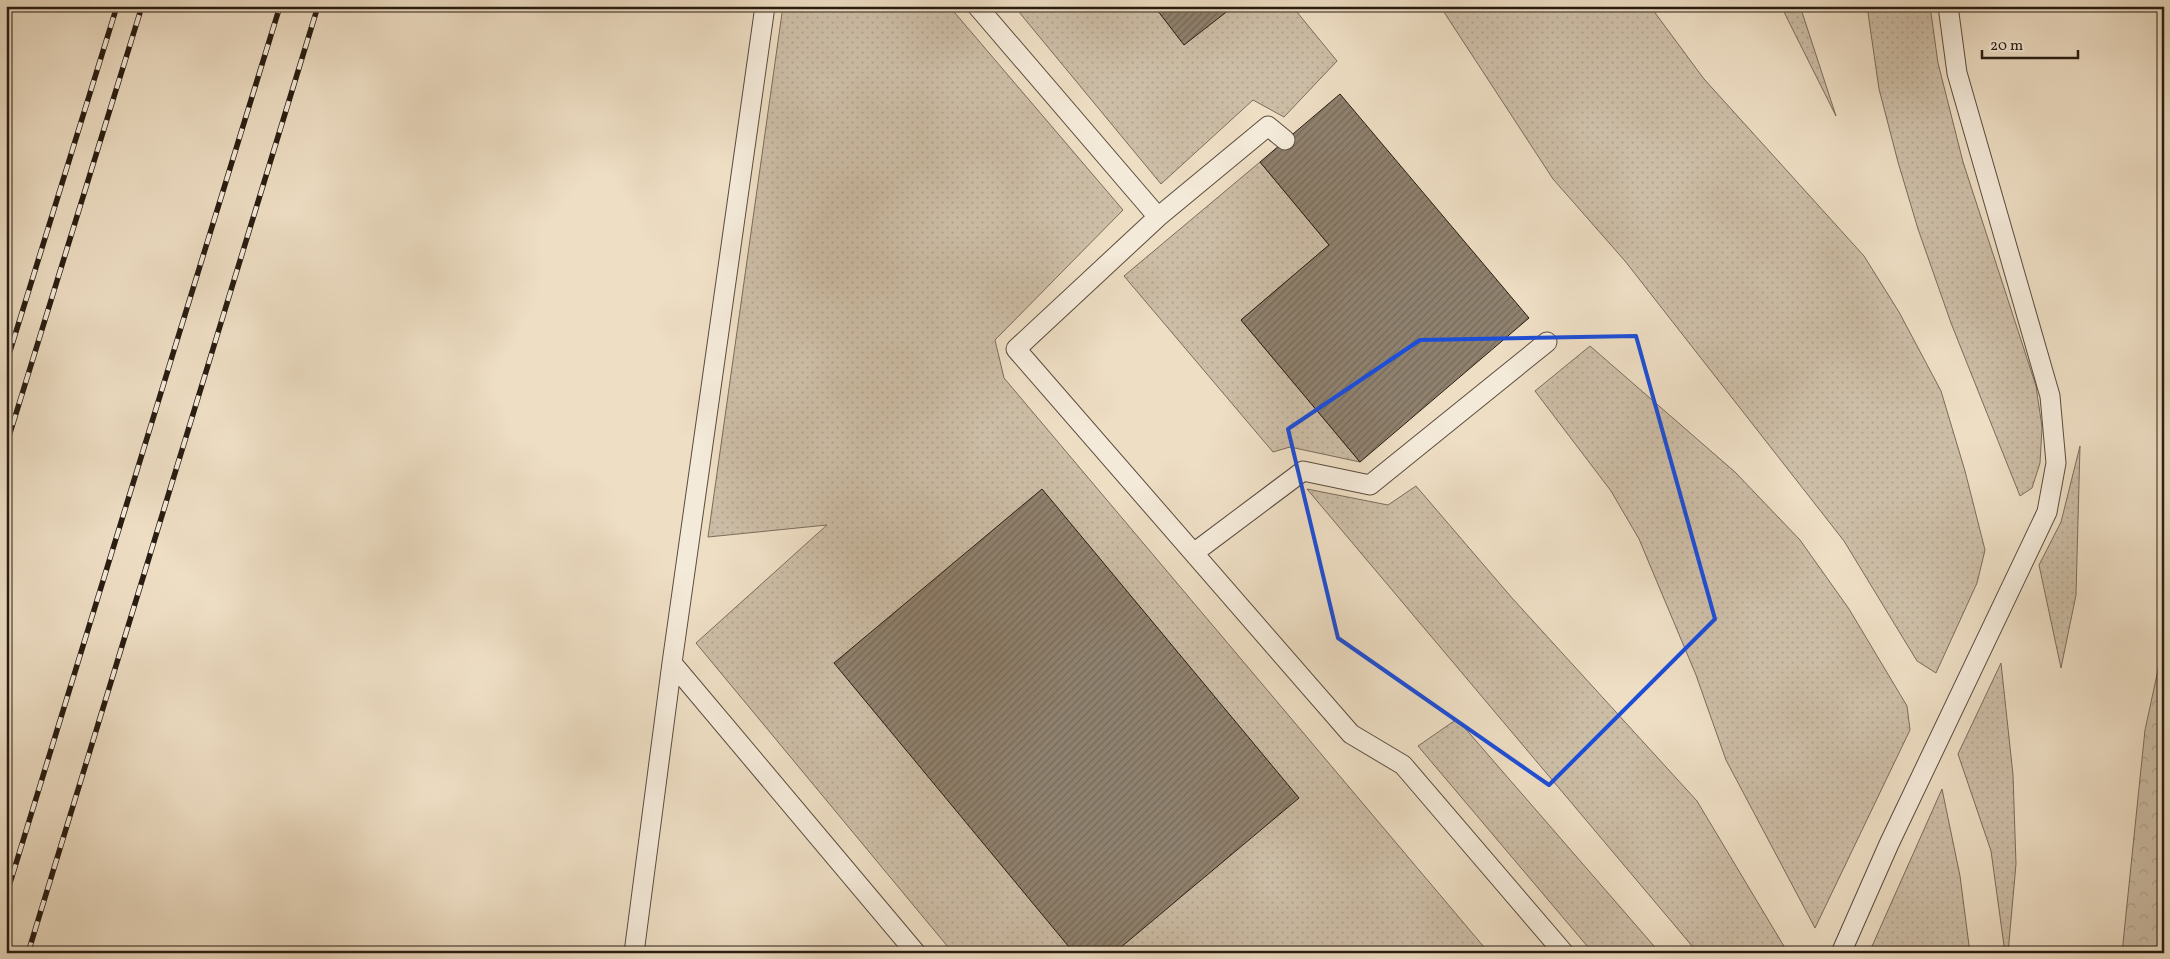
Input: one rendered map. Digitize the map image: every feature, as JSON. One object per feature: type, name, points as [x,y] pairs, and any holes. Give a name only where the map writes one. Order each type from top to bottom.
[{"type":"lane","points":[[634,953],[672,663],[765,6]]},
{"type":"lane","points":[[977,6],[1158,217]]},
{"type":"lane","points":[[1841,953],[1894,835],[2047,512],[2056,463],[2050,396],[1956,72],[1948,6]]},
{"type":"lane","points":[[1285,140],[1268,126],[1158,217],[1016,349],[1195,552],[1351,734],[1402,765],[1564,953]]},
{"type":"lane","points":[[1195,552],[1303,471],[1370,485],[1547,342]]},
{"type":"lane","points":[[672,663],[916,953]]},
{"type":"highlighted area","points":[[1636,336],[1715,619],[1549,785],[1338,638],[1288,429],[1420,340]]},
{"type":"green space","points":[[783,6],[949,6],[1123,210],[995,340],[1004,378],[1489,953],[953,953],[696,643],[827,525],[708,537]]},
{"type":"green space","points":[[1014,6],[1292,6],[1337,61],[1284,117],[1253,100],[1161,184]]},
{"type":"green space","points":[[1440,6],[1650,6],[1704,79],[1864,256],[1899,312],[1941,391],[1965,471],[1985,550],[1977,583],[1936,673],[1917,661],[1844,541],[1625,261],[1553,179]]},
{"type":"green space","points":[[1781,6],[1800,6],[1836,116]]},
{"type":"green space","points":[[1867,6],[1930,6],[1938,63],[1963,162],[2036,386],[2042,427],[2040,463],[2032,488],[2020,496],[1951,323],[1918,229],[1879,89]]},
{"type":"green space","points":[[1260,162],[1329,245],[1241,320],[1360,462],[1290,447],[1273,452],[1124,276]]},
{"type":"green space","points":[[1590,346],[1735,472],[1800,540],[1849,609],[1907,706],[1910,730],[1815,928],[1726,760],[1696,675],[1639,539],[1611,491],[1535,391]]},
{"type":"green space","points":[[2080,446],[2076,595],[2061,668],[2039,565],[2061,522]]},
{"type":"green space","points":[[1416,486],[1512,598],[1697,801],[1788,953],[1698,953],[1307,489],[1388,505]]},
{"type":"green space","points":[[2164,642],[2164,953],[2122,953],[2145,730]]},
{"type":"green space","points":[[2001,663],[2013,775],[2016,864],[2008,953],[2005,953],[1991,851],[1958,754]]},
{"type":"green space","points":[[1457,719],[1660,953],[1593,953],[1418,746]]},
{"type":"green space","points":[[1942,789],[1960,876],[1970,953],[1869,953]]},
{"type":"building","points":[[1154,6],[1234,6],[1184,45]]},
{"type":"building","points":[[1340,94],[1529,318],[1360,462],[1241,320],[1329,245],[1260,162]]},
{"type":"building","points":[[1042,489],[1299,798],[1114,953],[1074,953],[834,663]]},
{"type":"railway","points":[[6,364],[117,6]]},
{"type":"railway","points":[[6,446],[142,6]]},
{"type":"railway","points":[[6,896],[280,6]]},
{"type":"railway","points":[[28,953],[318,6]]}]
